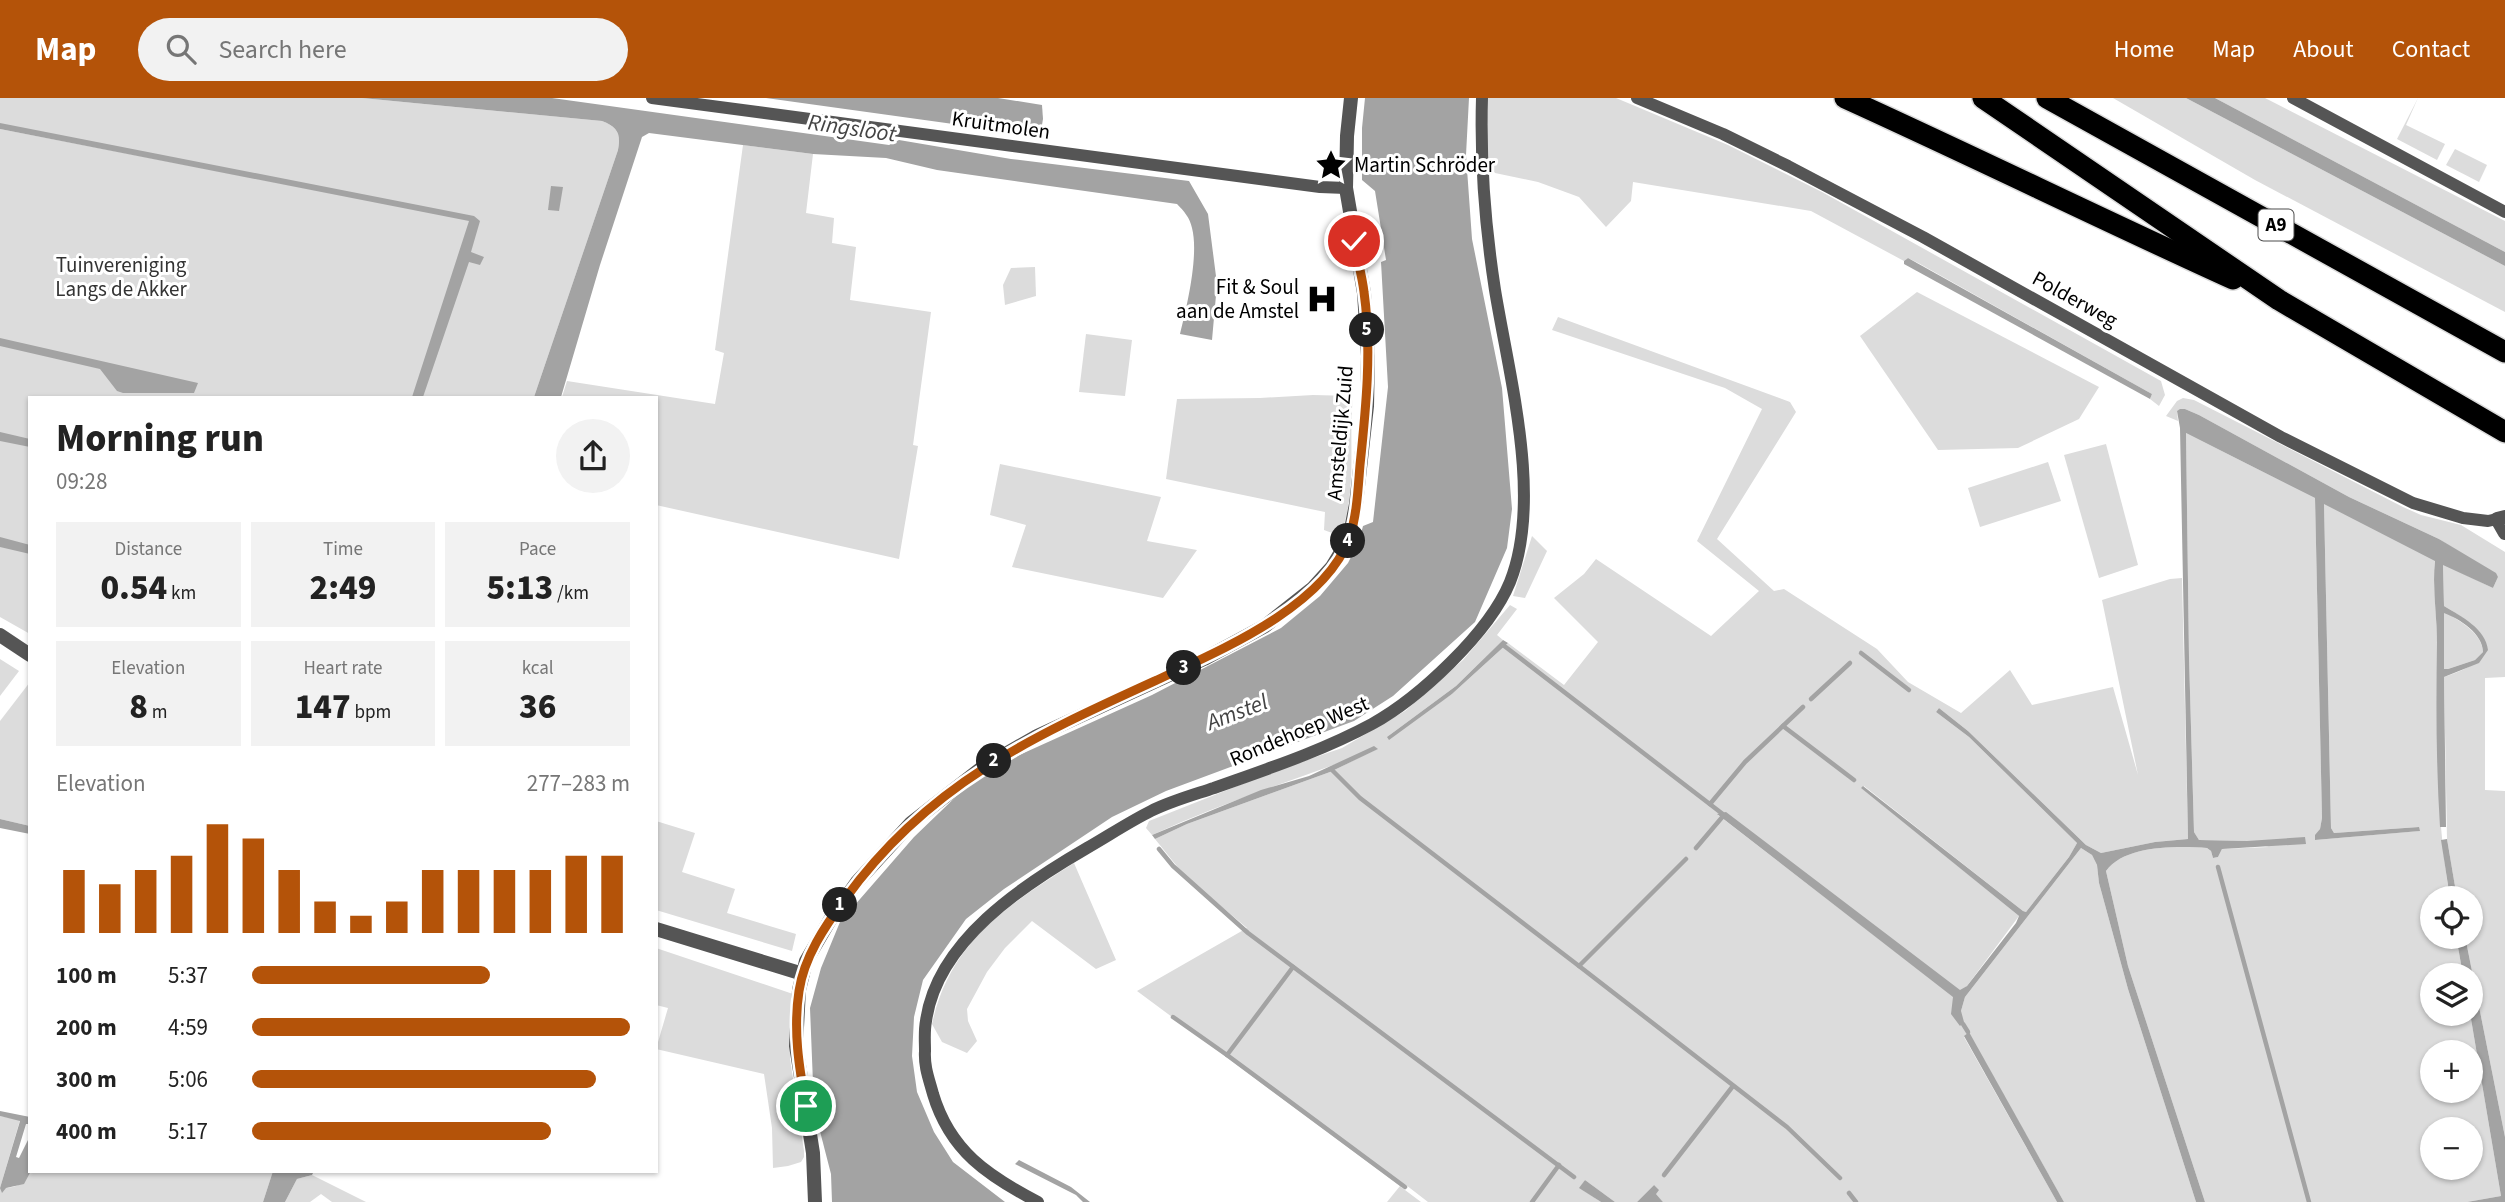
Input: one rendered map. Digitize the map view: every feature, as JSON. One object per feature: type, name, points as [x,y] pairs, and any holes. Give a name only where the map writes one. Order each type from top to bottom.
[{"type":"highway","points":[[1845,98],[2280,300]]},
{"type":"highway","points":[[1983,98],[2280,300],[2505,432]]},
{"type":"highway","name":"A9","points":[[2047,98],[2505,352]]},
{"type":"street","name":"Kruitmolen","points":[[652,98],[1346,188]]},
{"type":"street","name":"Amsteldijk Zuid","points":[[815,1202],[813,1153],[796,1046],[799,990],[806,961],[830,919],[857,881],[911,822],[983,767],[1037,736],[1244,639],[1294,605],[1332,567],[1349,539],[1367,406],[1368,356],[1364,293],[1346,188],[1351,98]]},
{"type":"street","name":"Rondehoep West","points":[[1038,1202],[996,1180],[961,1149],[938,1112],[925,1065],[926,1020],[937,986],[956,952],[985,918],[1046,872],[1153,810],[1296,758],[1374,723],[1452,662],[1485,626],[1509,584],[1522,541],[1524,496],[1518,412],[1485,217],[1480,155],[1482,98]]},
{"type":"street","name":"Polderweg","points":[[1637,98],[1723,135],[1825,185],[2281,437],[2413,503],[2470,519],[2488,521],[2501,518],[2505,533]]},
{"type":"street","points":[[2293,98],[2505,212]]},
{"type":"street","points":[[0,635],[28,655]]},
{"type":"street","points":[[658,930],[803,974]]},
{"type":"green space","name":"Tuinvereniging Langs de Akker","points":[[0,98],[362,98],[602,121],[615,129],[619,144],[534,396],[28,396],[28,633],[0,617],[0,129],[372,201],[0,126]]},
{"type":"green space","points":[[1488,98],[1616,98],[1728,145],[1822,192],[2161,381],[2165,395],[2159,406],[2150,399],[2152,394],[1920,264],[1908,258],[1904,261],[1811,211],[1633,182],[1631,201],[1606,227],[1579,197],[1538,182],[1495,173],[1485,160]]},
{"type":"green space","points":[[2113,98],[2186,98],[2505,266],[2505,312],[2255,180]]},
{"type":"green space","points":[[2215,98],[2265,98],[2505,221],[2505,252]]},
{"type":"green space","points":[[2418,98],[2406,125],[2445,144],[2437,160],[2397,139]]},
{"type":"green space","points":[[743,145],[813,154],[806,213],[834,218],[832,243],[856,247],[850,300],[931,312],[913,445],[918,446],[899,559],[658,505],[658,396],[562,396],[567,381],[715,404],[724,353],[715,350]]},
{"type":"green space","points":[[2455,149],[2487,165],[2479,182],[2446,165]]},
{"type":"green space","points":[[1035,267],[1036,296],[1005,305],[1003,285],[1011,268]]},
{"type":"green space","points":[[1917,292],[2099,387],[2079,419],[2018,448],[1938,450],[1860,336]]},
{"type":"green space","points":[[1558,317],[1790,402],[1796,412],[1717,539],[1774,591],[1784,589],[1877,649],[1908,682],[1961,713],[2010,670],[2032,705],[2113,687],[2138,775],[2102,600],[2170,579],[2182,578],[2188,839],[2155,842],[2101,853],[2086,845],[1968,731],[1939,708],[1936,712],[1969,737],[2077,843],[2026,912],[1864,786],[1862,788],[2019,916],[1967,986],[1960,991],[1726,813],[1718,815],[1954,997],[1961,1011],[1965,997],[2081,848],[2092,855],[2097,865],[2099,883],[2128,989],[2196,1202],[2064,1202],[1968,1032],[1964,1037],[2057,1202],[1663,1202],[1655,1193],[1654,1185],[1637,1202],[1615,1202],[1585,1180],[1580,1188],[1601,1202],[1428,1202],[1406,1185],[1401,1187],[1421,1202],[1387,1202],[1400,1186],[1137,991],[1247,928],[1184,875],[1155,839],[1187,824],[1330,772],[1377,749],[1235,801],[1152,835],[1146,828],[1149,821],[1275,771],[1342,748],[1405,711],[1463,660],[1510,605],[1517,609],[1497,635],[1503,640],[1456,686],[1387,737],[1452,694],[1508,643],[1564,685],[1598,642],[1554,598],[1584,574],[1596,559],[1711,636],[1759,591],[1697,541],[1762,409],[1725,388],[1552,330]]},
{"type":"green space","points":[[1086,334],[1132,340],[1125,396],[1079,392]]},
{"type":"green space","points":[[1353,396],[1351,484],[1346,519],[1340,536],[1324,530],[1325,512],[1166,479],[1177,399]]},
{"type":"green space","points":[[2183,398],[2194,400],[2403,507],[2421,515],[2461,525],[2505,552],[2505,677],[2485,678],[2485,790],[2505,791],[2505,1137],[2483,1026],[2483,963],[2470,963],[2468,949],[2483,949],[2483,886],[2455,886],[2447,839],[2444,677],[2476,662],[2483,653],[2484,644],[2481,635],[2472,626],[2444,606],[2443,564],[2493,588],[2498,577],[2439,539],[2349,497],[2199,415],[2185,409],[2177,411],[2178,421],[2166,416],[2177,401]]},
{"type":"green space","points":[[2186,433],[2315,498],[2322,818],[2315,840],[2419,831],[2418,827],[2334,833],[2331,828],[2324,503],[2435,560],[2439,802],[2448,886],[2420,886],[2420,949],[2458,949],[2461,963],[2420,963],[2420,1026],[2472,1026],[2475,1040],[2420,1040],[2420,1103],[2483,1103],[2483,1090],[2501,1196],[2467,1202],[2205,1202],[2128,966],[2106,871],[2126,856],[2152,849],[2207,848],[2213,858],[2218,857],[2222,849],[2269,847],[2247,841],[2199,840],[2194,832]]},
{"type":"green space","points":[[2106,444],[2138,565],[2099,578],[2064,455]]},
{"type":"green space","points":[[2048,462],[2061,501],[1980,527],[1968,488]]},
{"type":"green space","points":[[1000,464],[1161,497],[1147,541],[1197,550],[1163,598],[1012,567],[1026,525],[990,515]]},
{"type":"green space","points":[[1532,536],[1547,551],[1525,598],[1513,596]]},
{"type":"green space","points":[[2444,612],[2474,633],[2483,652],[2475,660],[2448,669],[2444,669]]},
{"type":"green space","points":[[0,659],[19,671],[0,696]]},
{"type":"green space","points":[[28,685],[28,826],[0,819],[0,721]]},
{"type":"green space","points":[[658,822],[695,833],[682,872],[735,889],[727,913],[796,934],[792,951],[658,911]]},
{"type":"green space","points":[[1074,863],[1116,960],[1096,969],[1032,921],[1005,948],[987,972],[967,1009],[968,1021],[977,1041],[967,1053],[942,1042],[932,1024],[952,970],[967,948],[1004,911]]},
{"type":"green space","points":[[658,949],[793,994],[790,1059],[804,1151],[801,1162],[773,1168],[772,1128],[764,1074],[658,1049],[668,1008],[658,1006]]},
{"type":"green space","points":[[0,1116],[20,1120],[0,1188]]},
{"type":"green space","points":[[30,1173],[272,1173],[263,1202],[0,1202],[0,1188],[19,1185]]},
{"type":"green space","points":[[312,1175],[366,1202],[332,1202],[321,1194],[310,1202],[285,1202],[297,1179]]},
{"type":"water","points":[[362,98],[552,98],[889,145],[899,140],[1011,159],[1189,181],[1208,214],[1217,284],[1212,340],[1180,334],[1191,281],[1194,239],[1190,221],[1177,204],[937,170],[886,158],[813,154],[649,133],[642,137],[561,396],[534,396],[618,150],[617,132],[602,121]]},
{"type":"water","points":[[766,98],[998,98],[1042,105],[1043,119],[1040,136]]},
{"type":"water","name":"Amstel","points":[[1365,98],[1469,98],[1466,155],[1472,239],[1502,388],[1512,509],[1507,548],[1475,622],[1393,696],[1354,721],[1166,791],[1112,817],[1004,889],[966,919],[923,980],[914,1017],[912,1056],[917,1092],[934,1132],[953,1162],[1005,1202],[832,1202],[831,1174],[814,1108],[810,1008],[821,968],[840,922],[914,837],[965,788],[1015,757],[1152,695],[1281,628],[1320,596],[1348,563],[1363,526],[1373,522],[1388,387],[1381,262],[1386,260],[1375,191],[1362,180]]},
{"type":"water","points":[[2186,98],[2215,98],[2505,252],[2505,266]]},
{"type":"water","points":[[0,123],[474,216],[480,221],[471,252],[484,257],[480,265],[469,262],[423,396],[412,396],[469,221],[0,129]]},
{"type":"water","points":[[551,186],[563,187],[559,211],[548,210]]},
{"type":"water","points":[[1908,258],[2152,394],[2150,399],[1904,264]]},
{"type":"water","points":[[0,338],[198,383],[194,393],[123,393],[117,391],[100,369],[0,346]]},
{"type":"water","points":[[2185,409],[2199,415],[2349,497],[2439,539],[2496,573],[2498,577],[2493,588],[2443,565],[2444,606],[2478,629],[2488,650],[2479,663],[2444,677],[2446,827],[2440,827],[2435,561],[2324,504],[2331,828],[2334,833],[2419,827],[2420,831],[2315,840],[2322,818],[2315,498],[2186,433],[2194,832],[2199,840],[2247,841],[2305,837],[2306,844],[2222,849],[2218,857],[2213,858],[2207,848],[2152,849],[2126,856],[2106,871],[2128,966],[2205,1202],[2196,1202],[2128,989],[2099,883],[2097,865],[2092,855],[2081,848],[1965,997],[1961,1011],[1964,1022],[1960,1026],[1951,1014],[1953,997],[1717,814],[1726,812],[1960,990],[1967,986],[2019,916],[1861,788],[1863,786],[2026,912],[2077,843],[1969,737],[1936,712],[1939,708],[1968,731],[2086,845],[2101,853],[2155,842],[2188,839],[2180,428],[2177,411]],"holes":[[[2444,613],[2475,633],[2483,652],[2475,660],[2444,669]]]},
{"type":"water","points":[[0,432],[28,439],[28,447],[0,441]]},
{"type":"water","points":[[0,537],[28,544],[28,554],[0,547]]},
{"type":"water","points":[[1503,640],[1508,643],[1452,694],[1389,740],[1387,737],[1456,686]]},
{"type":"water","points":[[1374,746],[1378,749],[1330,772],[1187,824],[1155,839],[1152,835],[1261,790],[1309,776]]},
{"type":"water","points":[[0,819],[28,826],[28,834],[0,828]]},
{"type":"water","points":[[2447,839],[2455,886],[2448,886],[2441,840]]},
{"type":"water","points":[[2458,949],[2468,949],[2470,963],[2461,963]]},
{"type":"water","points":[[2472,1026],[2483,1026],[2505,1137],[2505,1202],[2467,1202],[2501,1196],[2483,1090],[2483,1040],[2475,1040]]},
{"type":"water","points":[[1969,1032],[2064,1202],[2057,1202],[1964,1036]]},
{"type":"water","points":[[0,1111],[28,1117],[28,1124],[16,1157],[19,1158],[28,1140],[30,1173],[24,1184],[6,1188],[2,1193],[0,1188],[20,1121],[0,1116]]},
{"type":"water","points":[[1019,1160],[1071,1187],[1090,1202],[1083,1202],[1076,1195],[1015,1164]]},
{"type":"water","points":[[272,1173],[313,1173],[297,1179],[285,1202],[263,1202]]},
{"type":"water","points":[[1585,1180],[1615,1202],[1601,1202],[1579,1188]]},
{"type":"water","points":[[1654,1185],[1659,1190],[1656,1194],[1663,1202],[1637,1202]]},
{"type":"waterway","points":[[1503,645],[1724,815],[1696,848]]},
{"type":"waterway","points":[[1861,653],[1909,690]]},
{"type":"waterway","points":[[1811,699],[1850,663]]},
{"type":"waterway","points":[[1710,804],[1745,762],[1803,707]]},
{"type":"waterway","points":[[1783,726],[1854,780]]},
{"type":"waterway","points":[[1332,770],[1360,798],[1579,966],[1686,859]]},
{"type":"waterway","points":[[1159,849],[1173,866],[1248,933],[1574,1177]]},
{"type":"waterway","points":[[2218,867],[2309,1202]]},
{"type":"waterway","points":[[1579,966],[1787,1127],[1840,1178]]},
{"type":"waterway","points":[[1173,1017],[1227,1055],[1293,967]]},
{"type":"waterway","points":[[1963,1024],[1968,1032]]},
{"type":"waterway","points":[[1227,1055],[1405,1187]]},
{"type":"waterway","points":[[1664,1175],[1733,1086]]},
{"type":"waterway","points":[[1532,1202],[1559,1165]]},
{"type":"waterway","points":[[1849,1193],[1856,1202]]},
{"type":"place","name":"Martin Schröder","points":[[1331,165]]},
{"type":"place","name":"Fit & Soul aan de Amstel","points":[[1322,299]]},
{"type":"route","points":[[806,1106],[796,1046],[799,990],[806,961],[830,919],[857,881],[911,822],[983,767],[1037,736],[1204,659],[1265,626],[1313,588],[1343,551],[1349,539],[1356,504],[1367,406],[1368,356],[1364,293],[1354,241]]},
{"type":"water label","name":"Ringsloot","points":[[852,128]]}]
